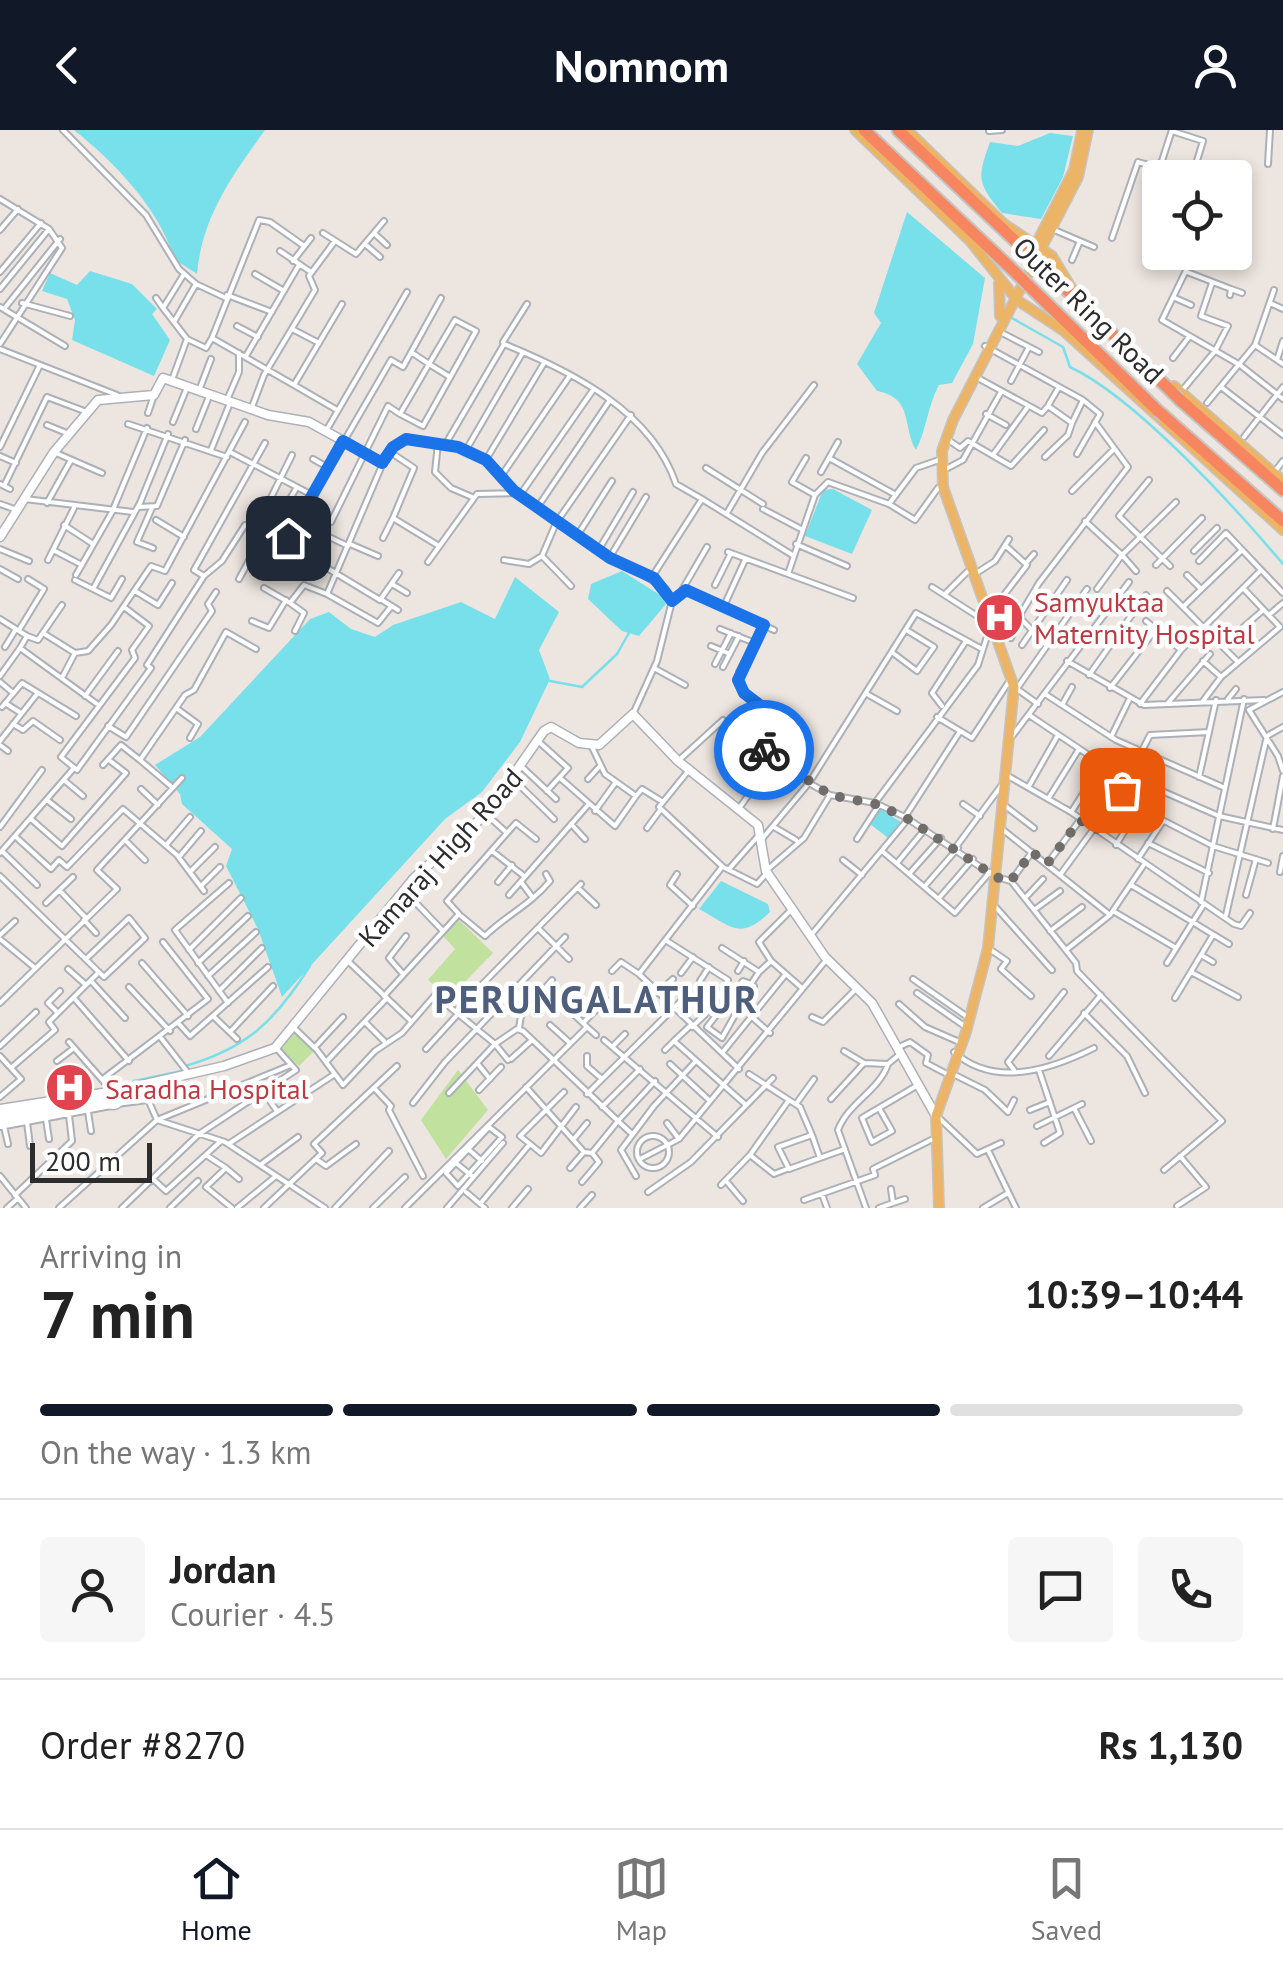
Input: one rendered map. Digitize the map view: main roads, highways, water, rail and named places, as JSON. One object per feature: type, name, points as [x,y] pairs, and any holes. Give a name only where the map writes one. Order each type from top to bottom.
[{"type":"highway","name":"Outer Ring Road","points":[[864,130],[1159,416],[1283,521]]},
{"type":"highway","name":"Outer Ring Road","points":[[898,130],[1033,248],[1038,263],[1283,490]]},
{"type":"main road","points":[[854,130],[972,242],[1013,295],[1064,331],[1283,530]]},
{"type":"main road","points":[[907,130],[1033,248],[1052,256]]},
{"type":"main road","points":[[1013,295],[1033,248],[1051,225],[1082,166],[1085,130]]},
{"type":"main road","points":[[1012,689],[970,573],[939,464],[946,438],[1033,248],[1051,225],[1074,170],[1085,130]]},
{"type":"main road","points":[[1010,228],[1031,233],[1051,225]]},
{"type":"main road","points":[[1051,225],[1052,256],[1083,304],[1178,395],[1283,481]]},
{"type":"main road","points":[[996,276],[1020,280]]},
{"type":"main road","points":[[956,1049],[982,947],[1012,680],[938,488],[939,464],[948,418],[1002,318],[996,276]]},
{"type":"main road","points":[[1002,318],[1026,306]]},
{"type":"main road","points":[[936,1208],[931,1140],[934,1114],[988,948],[1004,778]]},
{"type":"main road","points":[[934,1114],[936,1208]]},
{"type":"water","points":[[74,130],[265,130],[230,181],[212,216],[197,274],[174,259],[158,222],[134,188]]},
{"type":"water","points":[[1050,133],[1073,136],[1063,177],[1041,219],[1002,213],[982,180],[990,142],[1018,146]]},
{"type":"water","points":[[907,212],[985,278],[973,344],[952,383],[939,385],[916,450],[902,406],[877,391],[857,364],[881,323],[874,313]]},
{"type":"water","points":[[90,271],[132,284],[157,309],[152,314],[170,340],[154,376],[72,340],[75,320],[67,299],[42,291],[50,273],[77,285]]},
{"type":"water","points":[[833,489],[872,510],[852,554],[805,536],[823,490]]},
{"type":"water","points":[[622,571],[660,595],[666,604],[639,636],[622,631],[588,599],[591,584]]},
{"type":"water","points":[[515,577],[559,612],[539,650],[550,679],[520,742],[482,792],[445,819],[282,997],[258,929],[226,866],[232,849],[182,804],[180,794],[155,765],[200,737],[310,619],[329,612],[351,629],[375,637],[393,625],[461,602],[495,619]]},
{"type":"water","points":[[880,809],[901,822],[888,838],[870,824]]},
{"type":"water","points":[[721,881],[768,904],[770,912],[743,929],[728,926],[699,909]]},
{"type":"waterway","points":[[1010,317],[1063,347],[1070,367],[1096,382],[1154,428],[1283,564]]},
{"type":"waterway","points":[[550,681],[582,687],[617,654],[630,631]]},
{"type":"waterway","points":[[135,1085],[134,1081],[182,1071],[182,1067],[242,1042],[271,1017],[310,966]]},
{"type":"place","name":"Samyuktaa Maternity Hospital","points":[[999,617]]},
{"type":"place","name":"Saradha Hospital","points":[[70,1088]]},
{"type":"district","name":"PERUNGALATHUR","points":[[597,998]]}]
